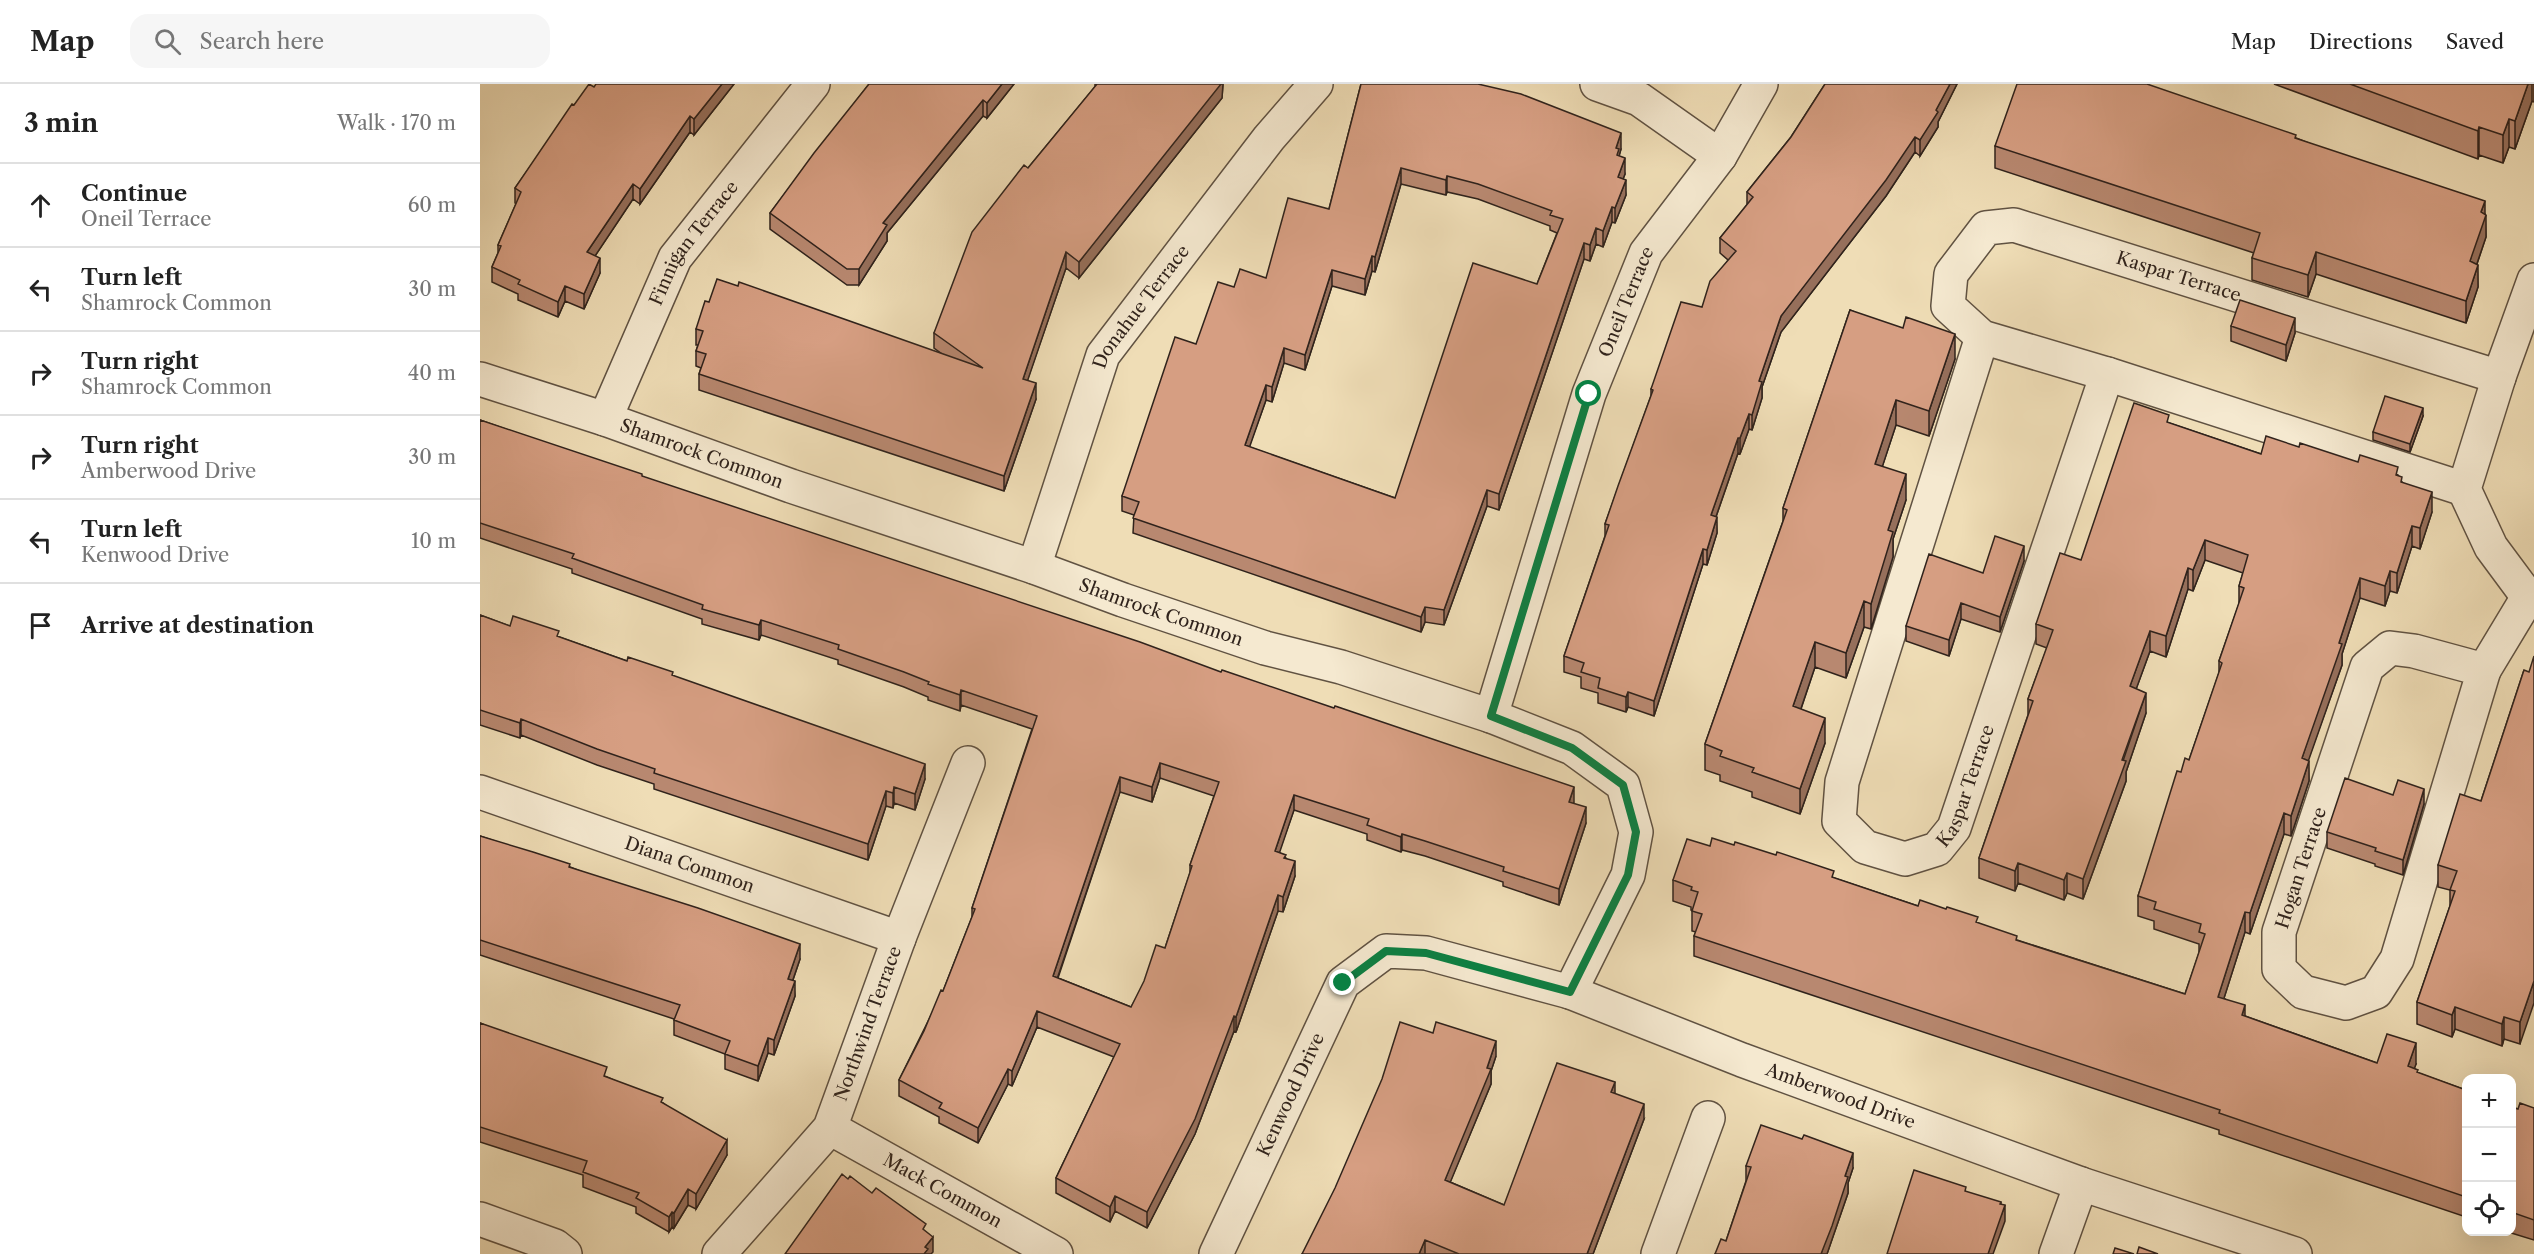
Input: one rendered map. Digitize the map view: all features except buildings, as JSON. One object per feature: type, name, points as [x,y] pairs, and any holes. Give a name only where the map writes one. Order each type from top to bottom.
[{"type":"street","name":"Finnigan Terrace","points":[[605,419],[675,258],[813,84]]},
{"type":"street","name":"Donahue Terrace","points":[[1034,567],[1103,355],[1269,138],[1316,84]]},
{"type":"street","points":[[1597,84],[1639,99],[1720,156]]},
{"type":"street","name":"Oneil Terrace","points":[[1491,716],[1589,394],[1646,253],[1720,156],[1761,84]]},
{"type":"street","name":"Kaspar Terrace","points":[[2464,489],[2107,374],[1982,337],[1948,306],[1951,274],[1986,228],[2014,225],[2499,377]]},
{"type":"street","points":[[2531,598],[2491,547],[2464,489],[2499,377],[2534,280]]},
{"type":"street","name":"Kaspar Terrace","points":[[1982,337],[1842,782],[1839,821],[1865,847],[1905,859],[1937,849],[1954,828],[2107,374]]},
{"type":"street","name":"Shamrock Common","points":[[480,379],[605,419],[791,486],[1034,567],[1265,648],[1341,668],[1491,716],[1572,748],[1623,785],[1636,832],[1628,875],[1570,992]]},
{"type":"street","name":"Hogan Terrace","points":[[2484,670],[2414,651],[2390,648],[2367,667],[2279,932],[2279,969],[2303,992],[2346,1003],[2376,992],[2397,958],[2484,670],[2531,598]]},
{"type":"street","name":"Northwind Terrace","points":[[719,1254],[830,1128],[899,938],[968,763]]},
{"type":"street","name":"Diana Common","points":[[480,792],[899,938]]},
{"type":"street","name":"Amberwood Drive","points":[[1386,951],[1426,953],[1570,992],[1742,1060],[2081,1184],[2295,1254]]},
{"type":"street","name":"Kenwood Drive","points":[[1216,1254],[1343,983],[1386,951]]},
{"type":"street","points":[[1658,1254],[1708,1118]]},
{"type":"street","name":"Mack Common","points":[[830,1128],[1056,1254]]},
{"type":"street","points":[[2056,1254],[2081,1184]]},
{"type":"street","points":[[480,1219],[555,1246],[565,1254]]},
{"type":"route","points":[[1343,983],[1386,951],[1426,953],[1570,992],[1628,875],[1636,832],[1623,785],[1572,748],[1491,716],[1589,394]]}]
